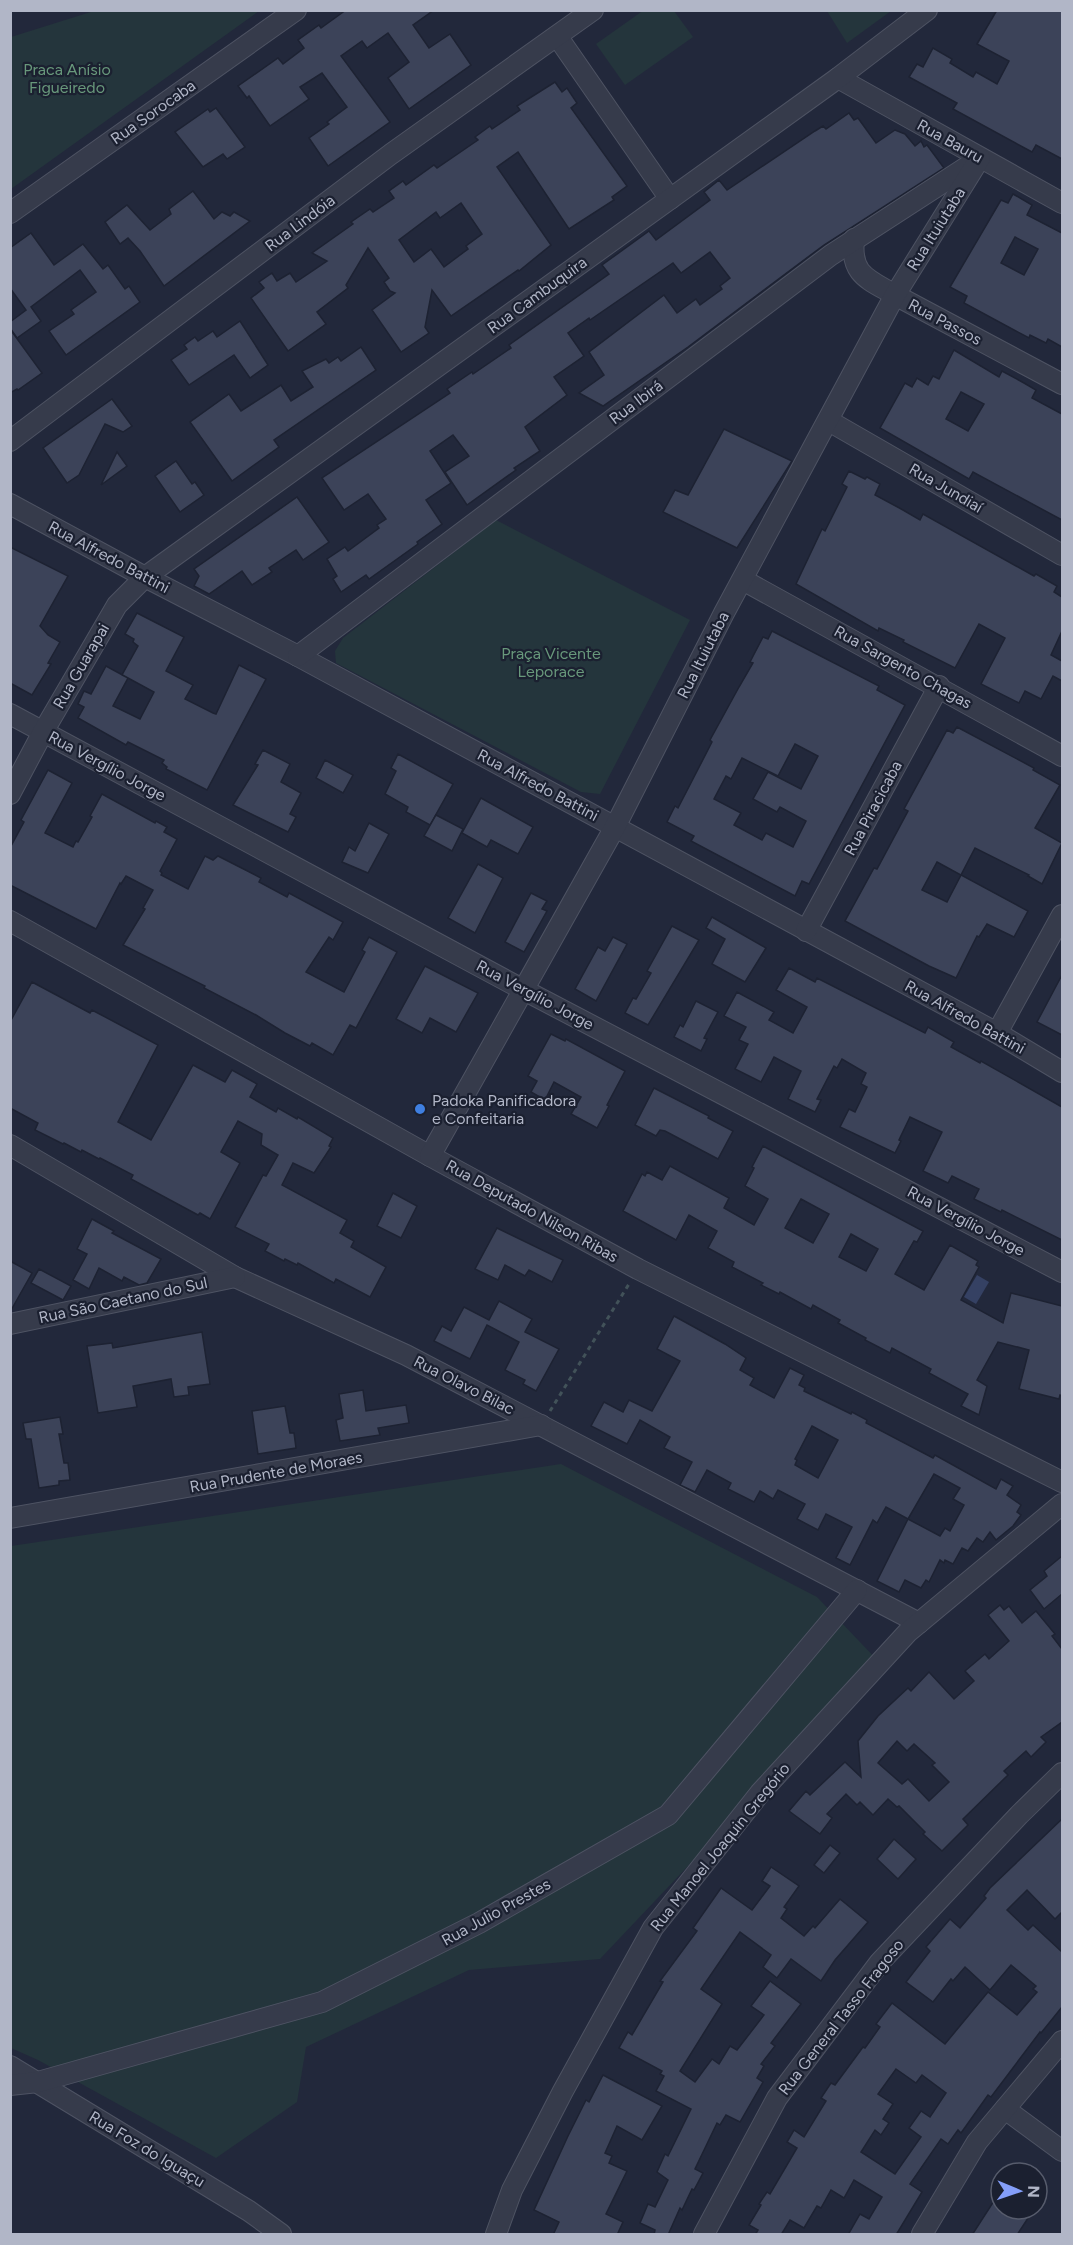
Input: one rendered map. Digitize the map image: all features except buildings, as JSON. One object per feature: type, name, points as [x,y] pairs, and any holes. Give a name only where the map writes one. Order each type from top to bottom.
[{"type":"street","name":"Rua Sorocaba","points":[[10,213],[296,10]]},
{"type":"street","name":"Rua Lindóia","points":[[10,441],[391,154],[593,10]]},
{"type":"street","name":"Rua Cambuquira","points":[[146,577],[670,200],[927,10]]},
{"type":"street","points":[[557,36],[670,200]]},
{"type":"street","name":"Rua Bauru","points":[[838,78],[1062,203]]},
{"type":"street","name":"Rua Ibirá","points":[[298,656],[831,255],[980,158]]},
{"type":"street","name":"Rua Ituiutaba","points":[[430,1156],[615,827],[743,580],[895,296],[980,158]]},
{"type":"street","name":"Rua Passos","points":[[854,239],[855,266],[871,280],[895,296],[1062,384]]},
{"type":"street","name":"Rua Jundiaí","points":[[829,421],[1062,555]]},
{"type":"street","name":"Rua Alfredo Battini","points":[[10,504],[298,656],[997,1033],[1062,1072]]},
{"type":"street","name":"Rua Guarapai","points":[[10,794],[117,604],[146,577]]},
{"type":"street","name":"Rua Sargento Chagas","points":[[743,580],[939,686],[1062,756]]},
{"type":"street","name":"Rua Piracicaba","points":[[806,931],[939,686]]},
{"type":"street","name":"Rua Vergílio Jorge","points":[[10,714],[522,989],[1062,1272]]},
{"type":"street","points":[[997,1033],[1062,915]]},
{"type":"street","name":"Rua Deputado Nilson Ribas","points":[[12,925],[638,1269],[1062,1482]]},
{"type":"street","name":"Rua Olavo Bilac","points":[[10,1145],[235,1277],[406,1355],[919,1623]]},
{"type":"street","name":"Rua São Caetano do Sul","points":[[10,1323],[235,1277]]},
{"type":"street","name":"Rua Prudente de Moraes","points":[[10,1518],[541,1425]]},
{"type":"street","name":"Rua Manoel Joaquin Gregório","points":[[496,2235],[512,2190],[653,1928],[760,1793],[908,1632],[1062,1504]]},
{"type":"street","name":"Rua Julio Prestes","points":[[10,2085],[38,2082],[322,2002],[479,1923],[668,1815],[856,1590]]},
{"type":"street","name":"Rua General Tasso Fragoso","points":[[704,2235],[777,2098],[880,1962],[1019,1815],[1062,1773]]},
{"type":"street","points":[[922,2235],[977,2142],[1062,2041]]},
{"type":"street","name":"Rua Foz do Iguaçu","points":[[10,2066],[249,2211],[282,2235]]},
{"type":"street","points":[[1005,2109],[1062,2151]]},
{"type":"path","points":[[541,1425],[638,1269]]},
{"type":"green space","points":[[644,10],[674,11],[693,37],[625,85],[596,44]]},
{"type":"green space","name":"Praca Anísio Figueiredo","points":[[94,11],[259,11],[11,189],[11,37]]},
{"type":"green space","points":[[827,11],[891,11],[847,43]]},
{"type":"green space","name":"Praça Vicente Leporace","points":[[496,520],[690,620],[600,794],[581,792],[336,663],[335,651],[343,638]]},
{"type":"green space","points":[[561,1464],[817,1597],[880,1663],[600,1959],[469,1970],[306,2047],[297,2102],[216,2158],[38,2060],[11,2048],[11,1546]]},
{"type":"water","points":[[977,1275],[989,1282],[976,1304],[964,1297]]},
{"type":"place","name":"Padoka Panificadora e Confeitaria","points":[[420,1109]]}]
